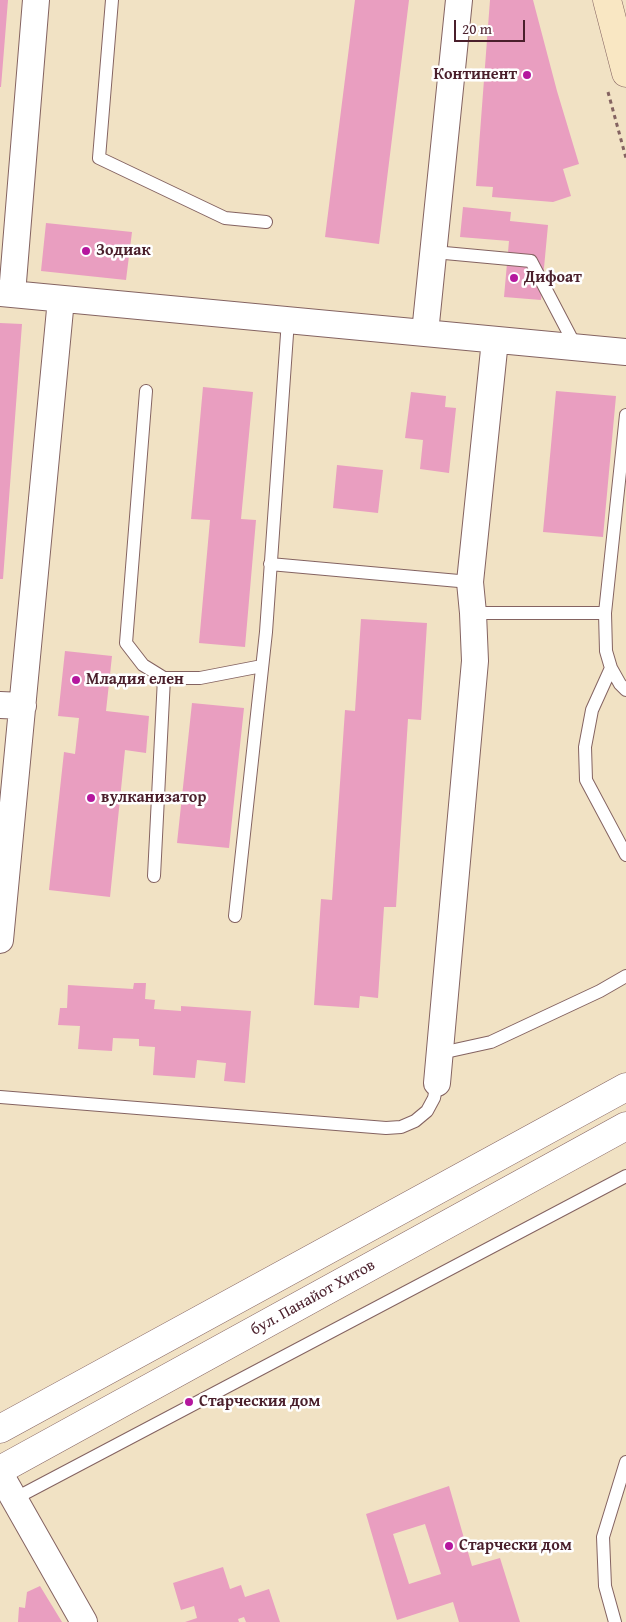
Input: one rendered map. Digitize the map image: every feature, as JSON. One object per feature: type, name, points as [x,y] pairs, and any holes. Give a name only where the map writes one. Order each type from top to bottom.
[{"type":"main road","points":[[607,0],[626,73]]},
{"type":"street","points":[[36,0],[6,294],[626,352]]},
{"type":"street","points":[[425,334],[459,0]]},
{"type":"street","points":[[0,940],[12,705],[61,299]]},
{"type":"street","points":[[438,1083],[475,662],[470,582],[495,340]]},
{"type":"street","points":[[0,1429],[626,1086]]},
{"type":"street","name":"бул. Панайот Хитов","points":[[0,1470],[623,1133]]},
{"type":"street","points":[[0,1474],[84,1622]]},
{"type":"lane","points":[[112,0],[99,158],[225,218],[266,222]]},
{"type":"lane","points":[[434,252],[531,261],[576,348]]},
{"type":"lane","points":[[236,916],[262,666],[288,320]]},
{"type":"lane","points":[[146,391],[126,643],[143,665],[164,678],[200,678],[262,666]]},
{"type":"lane","points":[[626,415],[605,613],[606,651],[611,668],[620,684],[626,690]]},
{"type":"lane","points":[[270,564],[470,582]]},
{"type":"lane","points":[[473,613],[605,613]]},
{"type":"lane","points":[[611,668],[592,710],[585,747],[586,780],[626,855]]},
{"type":"lane","points":[[154,876],[164,678]]},
{"type":"lane","points":[[441,1053],[491,1042],[626,976]]},
{"type":"lane","points":[[0,1097],[386,1128],[401,1127],[421,1116],[434,1098],[438,1083]]},
{"type":"lane","points":[[14,1499],[626,1176]]},
{"type":"lane","points":[[615,1622],[605,1586],[603,1537],[626,1462]]},
{"type":"building","points":[[0,0],[8,0],[1,87],[0,87]]},
{"type":"building","points":[[355,0],[409,0],[379,244],[325,237]]},
{"type":"building","points":[[490,0],[533,0],[579,164],[563,169],[571,196],[553,202],[492,197],[493,187],[476,186]]},
{"type":"building","points":[[463,207],[511,212],[510,221],[548,225],[541,300],[504,297],[509,241],[460,237]]},
{"type":"building","name":"Зодиак","points":[[46,223],[132,232],[126,280],[41,271]]},
{"type":"building","points":[[0,323],[22,324],[3,579],[0,579]]},
{"type":"building","points":[[203,387],[253,392],[241,519],[256,520],[245,647],[199,643],[210,520],[191,519]]},
{"type":"building","points":[[556,391],[616,396],[603,537],[543,532]]},
{"type":"building","points":[[411,392],[446,396],[445,407],[456,408],[449,473],[420,469],[423,440],[405,438]]},
{"type":"building","points":[[337,465],[383,470],[378,513],[333,508]]},
{"type":"building","points":[[361,619],[427,623],[421,720],[408,719],[396,907],[384,907],[378,998],[360,996],[359,1008],[314,1005],[321,899],[332,900],[345,710],[355,711]]},
{"type":"building","points":[[65,651],[112,656],[106,711],[149,716],[146,753],[125,750],[110,897],[49,890],[64,752],[75,754],[79,718],[58,716]]},
{"type":"building","points":[[192,703],[244,708],[229,848],[177,843]]},
{"type":"building","points":[[134,983],[146,983],[145,999],[155,1000],[154,1009],[181,1011],[181,1006],[251,1011],[245,1083],[224,1081],[226,1063],[197,1060],[195,1078],[153,1075],[155,1047],[139,1046],[139,1039],[113,1038],[112,1051],[78,1049],[80,1026],[58,1025],[60,1008],[67,1008],[68,985],[133,989]]},
{"type":"building","name":"Старчески дом","points":[[449,1486],[472,1566],[500,1558],[520,1622],[459,1622],[453,1602],[397,1620],[366,1514]],"holes":[[[425,1524],[441,1574],[409,1584],[393,1534]]]},
{"type":"building","points":[[223,1567],[230,1589],[241,1585],[245,1597],[269,1589],[280,1622],[246,1622],[244,1617],[238,1619],[239,1622],[185,1622],[197,1618],[194,1606],[181,1610],[173,1583]]},
{"type":"building","points":[[40,1586],[62,1622],[18,1622],[19,1607],[25,1608],[27,1592]]},
{"type":"place","name":"Континент","points":[[527,75]]},
{"type":"place","name":"Зодиак","points":[[86,251]]},
{"type":"place","name":"Дифоат","points":[[514,278]]},
{"type":"place","name":"Младия елен","points":[[76,680]]},
{"type":"place","name":"вулканизатор","points":[[91,798]]},
{"type":"place","name":"Старческия дом","points":[[189,1402]]},
{"type":"place","name":"Старчески дом","points":[[449,1546]]}]
